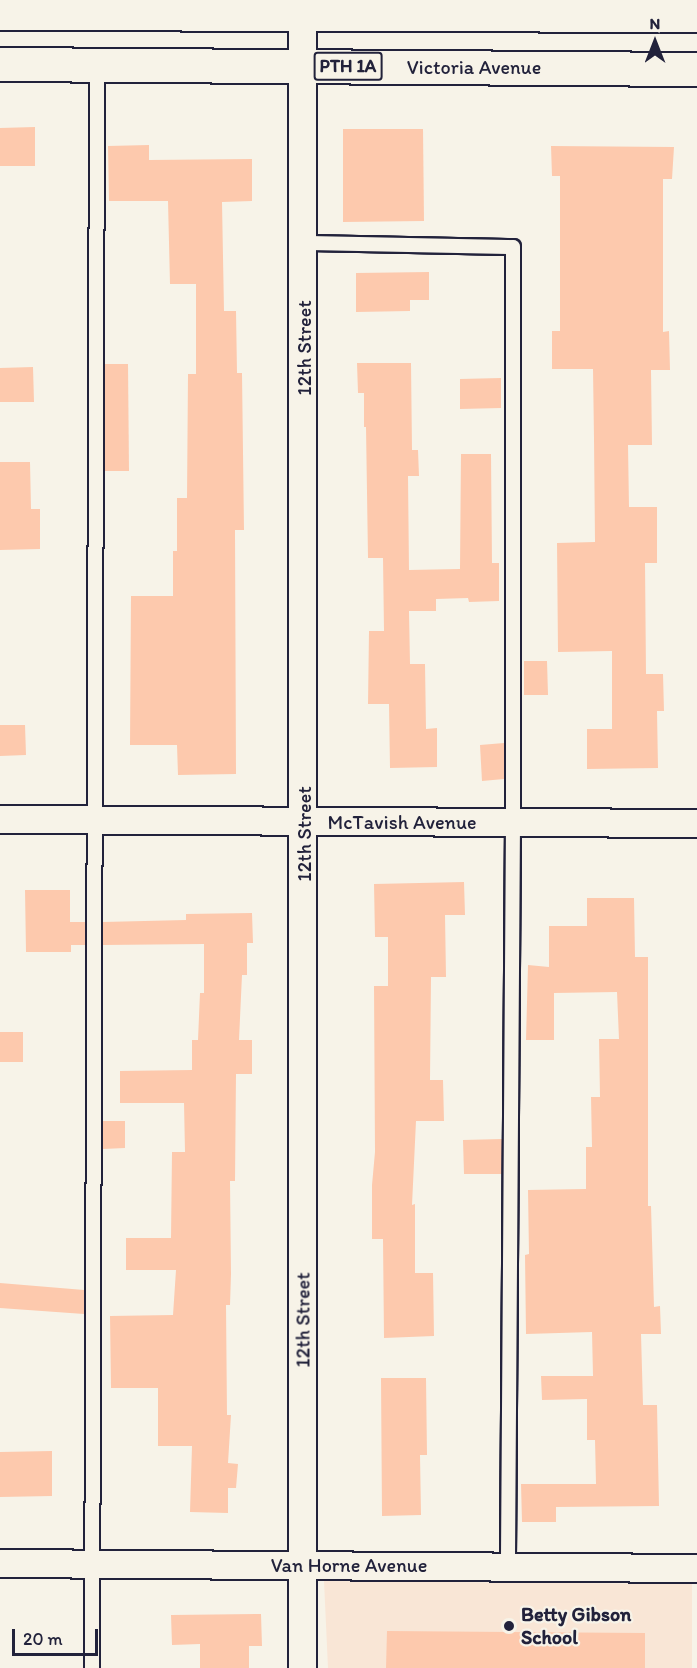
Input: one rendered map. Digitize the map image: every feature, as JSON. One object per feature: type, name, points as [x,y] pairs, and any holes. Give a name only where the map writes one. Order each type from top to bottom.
[{"type":"main road","points":[[0,12],[93,6],[517,6],[697,15]]},
{"type":"main road","name":"Victoria Avenue","points":[[0,64],[697,69]]},
{"type":"street","name":"12th Street","points":[[302,7],[304,243],[302,1668]]},
{"type":"street","name":"McTavish Avenue","points":[[0,819],[697,823]]},
{"type":"street","name":"Van Horne Avenue","points":[[0,1563],[697,1568]]},
{"type":"lane","points":[[92,1668],[96,65]]},
{"type":"lane","points":[[304,243],[513,247],[513,823],[508,1566]]},
{"type":"shaded area","name":"Betty Gibson School","points":[[324,1581],[692,1584],[692,1668],[328,1668]]},
{"type":"building","points":[[35,127],[35,166],[0,166],[0,128]]},
{"type":"building","points":[[343,129],[423,129],[424,221],[343,222]]},
{"type":"building","points":[[149,145],[149,160],[252,159],[252,201],[222,202],[224,311],[236,311],[237,373],[242,373],[244,530],[235,530],[236,774],[178,775],[177,745],[130,745],[131,596],[173,596],[173,551],[177,551],[177,498],[187,498],[188,374],[196,374],[196,284],[170,284],[168,201],[109,201],[108,146]]},
{"type":"building","points":[[551,146],[674,147],[672,179],[663,179],[663,332],[669,331],[670,370],[651,370],[652,445],[628,445],[629,507],[657,507],[657,563],[645,563],[646,674],[663,674],[664,711],[657,711],[658,768],[587,769],[587,729],[612,729],[612,651],[558,652],[557,543],[595,542],[594,439],[593,369],[552,369],[552,331],[560,331],[560,176],[552,176]]},
{"type":"building","points":[[429,272],[429,300],[410,300],[410,311],[356,312],[356,273]]},
{"type":"building","points":[[357,363],[411,363],[412,450],[418,450],[419,476],[408,476],[409,570],[460,569],[461,454],[491,454],[492,563],[499,563],[499,601],[469,602],[468,598],[436,599],[436,611],[409,611],[410,664],[425,664],[426,729],[437,728],[437,767],[390,768],[389,704],[368,704],[369,631],[384,631],[383,558],[368,558],[366,427],[364,427],[364,393],[358,393]]},
{"type":"building","points":[[105,364],[128,364],[129,471],[105,471]]},
{"type":"building","points":[[33,367],[34,402],[0,402],[0,368]]},
{"type":"building","points":[[501,378],[501,408],[460,409],[460,379]]},
{"type":"building","points":[[0,462],[30,462],[31,509],[40,509],[40,549],[0,550]]},
{"type":"building","points":[[524,661],[547,661],[548,695],[524,695]]},
{"type":"building","points":[[0,725],[25,725],[26,755],[0,756]]},
{"type":"building","points":[[504,743],[504,779],[482,781],[480,745]]},
{"type":"building","points":[[464,882],[465,915],[445,915],[446,977],[431,977],[430,1080],[443,1080],[444,1121],[416,1121],[412,1205],[415,1204],[415,1273],[433,1273],[434,1336],[384,1338],[383,1239],[372,1239],[372,1185],[375,1152],[374,986],[388,986],[388,937],[375,937],[374,884]]},
{"type":"building","points":[[25,890],[70,890],[70,922],[85,922],[85,945],[71,945],[71,952],[26,952]]},
{"type":"building","points":[[587,898],[634,898],[635,957],[648,957],[648,1206],[651,1206],[654,1307],[660,1306],[661,1334],[641,1334],[643,1405],[657,1405],[659,1506],[556,1507],[556,1522],[522,1522],[521,1484],[596,1484],[595,1440],[587,1440],[587,1399],[542,1400],[541,1376],[593,1376],[592,1332],[526,1334],[525,1255],[529,1254],[528,1190],[586,1189],[586,1147],[592,1147],[591,1097],[600,1097],[599,1039],[619,1039],[617,992],[554,993],[554,1040],[526,1040],[528,965],[549,967],[549,926],[587,926]]},
{"type":"building","points":[[252,913],[253,943],[247,943],[247,975],[242,975],[239,1040],[252,1040],[252,1074],[236,1074],[235,1181],[230,1181],[230,1305],[226,1305],[227,1415],[231,1415],[228,1463],[238,1464],[236,1488],[228,1488],[228,1513],[190,1512],[192,1446],[158,1446],[158,1388],[111,1388],[110,1316],[173,1315],[176,1270],[126,1270],[126,1238],[171,1238],[172,1152],[185,1152],[184,1103],[120,1103],[120,1071],[192,1070],[192,1040],[198,1040],[200,993],[204,993],[204,944],[103,945],[103,922],[186,920],[186,914]]},
{"type":"building","points":[[0,1032],[23,1032],[23,1062],[0,1062]]},
{"type":"building","points":[[103,1121],[125,1121],[125,1148],[103,1149]]},
{"type":"building","points":[[502,1139],[502,1174],[464,1174],[463,1140]]},
{"type":"building","points":[[0,1283],[84,1290],[84,1314],[0,1308]]},
{"type":"building","points":[[381,1378],[426,1378],[427,1455],[420,1455],[421,1515],[382,1516]]},
{"type":"building","points":[[52,1451],[52,1496],[0,1497],[0,1452]]},
{"type":"building","points":[[261,1614],[262,1646],[249,1646],[249,1668],[200,1668],[200,1644],[172,1645],[171,1615]]},
{"type":"building","name":"Betty Gibson School","points":[[387,1631],[645,1633],[645,1668],[386,1668]]},
{"type":"place","name":"Betty Gibson School","points":[[509,1626]]}]
